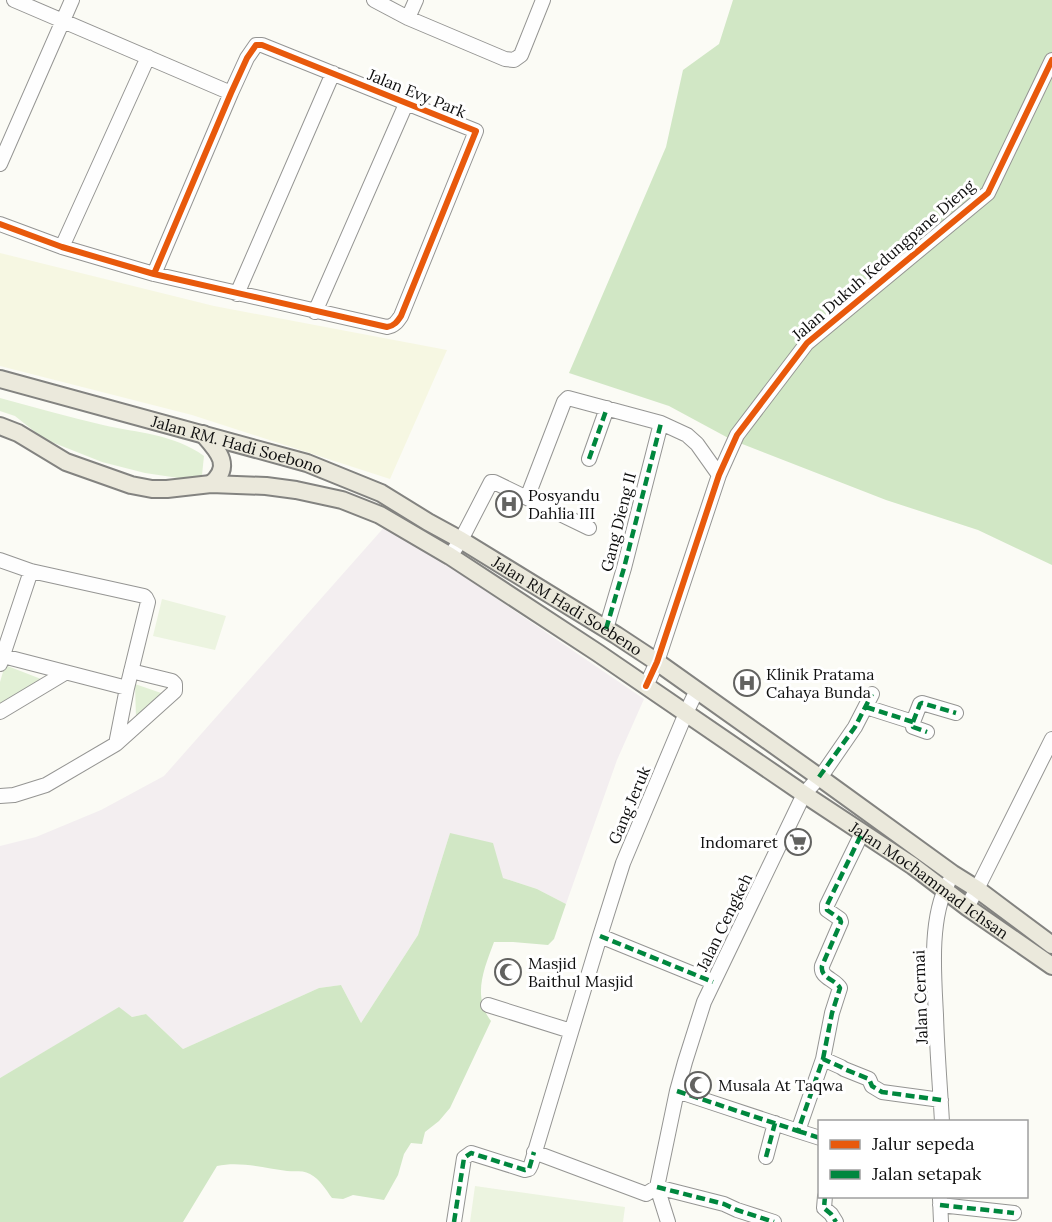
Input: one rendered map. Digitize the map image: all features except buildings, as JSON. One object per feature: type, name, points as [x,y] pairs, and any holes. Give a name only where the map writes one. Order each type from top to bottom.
[{"type":"main road","name":"Jalan RM. Hadi Soebono","points":[[0,379],[308,463],[381,493],[461,540]]},
{"type":"main road","name":"Jalan RM. Hadi Soebono","points":[[0,426],[18,433],[66,462],[131,485],[160,489],[211,484],[266,486],[342,500],[380,515],[450,556]]},
{"type":"main road","points":[[203,434],[218,453],[222,465],[220,475],[211,484]]},
{"type":"main road","name":"Jalan RM Hadi Soebeno","points":[[461,540],[657,662],[819,777]]},
{"type":"main road","name":"Jalan RM Hadi Soebeno","points":[[450,556],[598,653],[804,794]]},
{"type":"main road","points":[[598,653],[606,629]]},
{"type":"main road","name":"Jalan Mochammad Ichsan","points":[[819,777],[1052,945]]},
{"type":"main road","name":"Jalan Mochammad Ichsan","points":[[804,794],[913,866],[1052,966]]},
{"type":"street","points":[[14,0],[231,93]]},
{"type":"street","points":[[0,164],[72,0]]},
{"type":"street","points":[[374,0],[408,18],[505,59],[514,60],[521,55],[543,0]]},
{"type":"street","points":[[408,18],[416,0]]},
{"type":"street","name":"Jalan Evy Park","points":[[0,224],[62,247],[154,274],[387,327],[392,326],[401,316],[476,131],[262,45],[256,45],[247,58],[231,93],[154,274]]},
{"type":"street","points":[[62,247],[148,57]]},
{"type":"street","name":"Jalan Dukuh Kedungpane Dieng","points":[[646,686],[657,662],[719,475],[737,435],[807,344],[988,193],[1052,60]]},
{"type":"street","points":[[237,294],[333,73]]},
{"type":"street","name":"Jalan Evy Park","points":[[315,312],[406,104]]},
{"type":"street","points":[[527,498],[565,400],[570,398],[661,423],[682,432],[692,439],[719,475]]},
{"type":"street","points":[[589,459],[607,408]]},
{"type":"street","name":"Gang Dieng II","points":[[606,629],[661,423]]},
{"type":"street","points":[[450,556],[461,540],[491,482],[589,528]]},
{"type":"street","points":[[0,560],[31,571],[146,598],[148,603],[116,744]]},
{"type":"street","points":[[31,571],[1,660],[128,688]]},
{"type":"street","points":[[0,796],[14,795],[46,785],[116,744],[175,691],[175,684],[172,681],[131,671]]},
{"type":"street","points":[[0,712],[65,673]]},
{"type":"street","name":"Gang Jeruk","points":[[534,1152],[623,863],[697,690]]},
{"type":"street","name":"Jalan Cengkeh","points":[[668,1222],[657,1187],[677,1091],[704,1002],[804,794],[855,727],[872,694]]},
{"type":"street","points":[[927,732],[913,727],[920,704],[956,713]]},
{"type":"street","points":[[866,707],[914,722]]},
{"type":"street","points":[[967,907],[1052,739]]},
{"type":"street","points":[[798,1131],[823,1059],[832,1013],[840,988],[840,985],[821,971],[841,922],[827,910],[827,905],[862,833]]},
{"type":"street","name":"Jalan Cermai","points":[[942,1120],[933,972],[934,944],[937,920],[945,890],[953,874]]},
{"type":"street","points":[[600,936],[713,982]]},
{"type":"street","points":[[488,1005],[571,1031]]},
{"type":"street","points":[[823,1059],[869,1079],[872,1086],[882,1092],[941,1100]]},
{"type":"street","points":[[677,1091],[818,1138]]},
{"type":"street","points":[[766,1157],[775,1123]]},
{"type":"street","points":[[454,1222],[466,1155],[471,1154],[525,1170],[529,1169],[534,1152],[646,1194],[657,1187],[724,1204],[774,1222]]},
{"type":"street","points":[[825,1198],[824,1208],[836,1222]]},
{"type":"street","points":[[941,1222],[940,1201],[1014,1214]]},
{"type":"shaded area","points":[[387,524],[644,699],[617,760],[566,904],[537,889],[503,878],[450,833],[418,935],[361,1023],[341,985],[319,988],[183,1049],[146,1014],[132,1017],[119,1008],[0,1078],[0,846],[36,837],[101,810],[164,776]]},
{"type":"green space","points":[[733,0],[1052,0],[1052,565],[978,530],[886,500],[732,440],[669,406],[569,373],[666,147],[683,70],[719,44]]},
{"type":"green space","points":[[0,253],[214,306],[447,350],[390,479],[192,415],[0,366]]},
{"type":"green space","points":[[0,398],[180,443],[204,456],[202,475],[192,480],[145,473],[102,462],[44,439],[15,416],[0,411]]},
{"type":"green space","points":[[162,599],[226,616],[215,650],[153,636]]},
{"type":"green space","points":[[5,665],[41,679],[0,705],[0,682]]},
{"type":"green space","points":[[135,684],[164,694],[136,718]]},
{"type":"green space","points":[[450,833],[493,843],[503,878],[537,889],[566,904],[554,939],[548,945],[494,942],[484,972],[481,992],[485,1012],[491,1021],[450,1108],[425,1132],[422,1144],[411,1143],[404,1154],[398,1175],[384,1200],[353,1195],[343,1199],[332,1198],[317,1179],[305,1172],[226,1165],[217,1166],[183,1222],[0,1222],[0,1078],[119,1007],[132,1017],[146,1014],[183,1049],[319,988],[341,985],[361,1023],[418,935]]},
{"type":"green space","points":[[475,1186],[625,1207],[623,1222],[470,1222]]},
{"type":"marked path","points":[[589,459],[607,408]]},
{"type":"marked path","points":[[606,629],[661,423]]},
{"type":"marked path","points":[[819,777],[855,727],[872,694]]},
{"type":"marked path","points":[[913,722],[922,703],[956,713]]},
{"type":"marked path","points":[[866,707],[913,722],[913,727],[927,732]]},
{"type":"marked path","points":[[823,1059],[832,1013],[840,988],[825,976],[822,970],[841,922],[827,910],[827,905],[862,833]]},
{"type":"marked path","points":[[600,936],[713,982]]},
{"type":"marked path","points":[[677,1091],[798,1131],[823,1059],[869,1079],[872,1086],[882,1092],[941,1100]]},
{"type":"marked path","points":[[766,1157],[775,1123]]},
{"type":"marked path","points":[[798,1131],[818,1137]]},
{"type":"marked path","points":[[454,1222],[464,1158],[471,1153],[525,1170],[529,1169],[534,1152]]},
{"type":"marked path","points":[[657,1187],[724,1204],[774,1222]]},
{"type":"marked path","points":[[825,1198],[824,1208],[836,1222]]},
{"type":"marked path","points":[[940,1205],[1014,1213]]},
{"type":"cycle path","points":[[0,224],[62,247],[154,274],[387,327],[392,326],[401,316],[476,131],[262,45],[256,45],[247,58],[231,93],[154,274]]},
{"type":"cycle path","points":[[646,686],[657,662],[719,475],[737,435],[807,343],[988,193],[1052,60]]},
{"type":"place","name":"Posyandu Dahlia III","points":[[509,504]]},
{"type":"place","name":"Klinik Pratama Cahaya Bunda","points":[[747,683]]},
{"type":"place","name":"Indomaret","points":[[798,842]]},
{"type":"place","name":"Masjid Baithul Masjid","points":[[508,972]]},
{"type":"place","name":"Musala At Taqwa","points":[[698,1085]]}]
